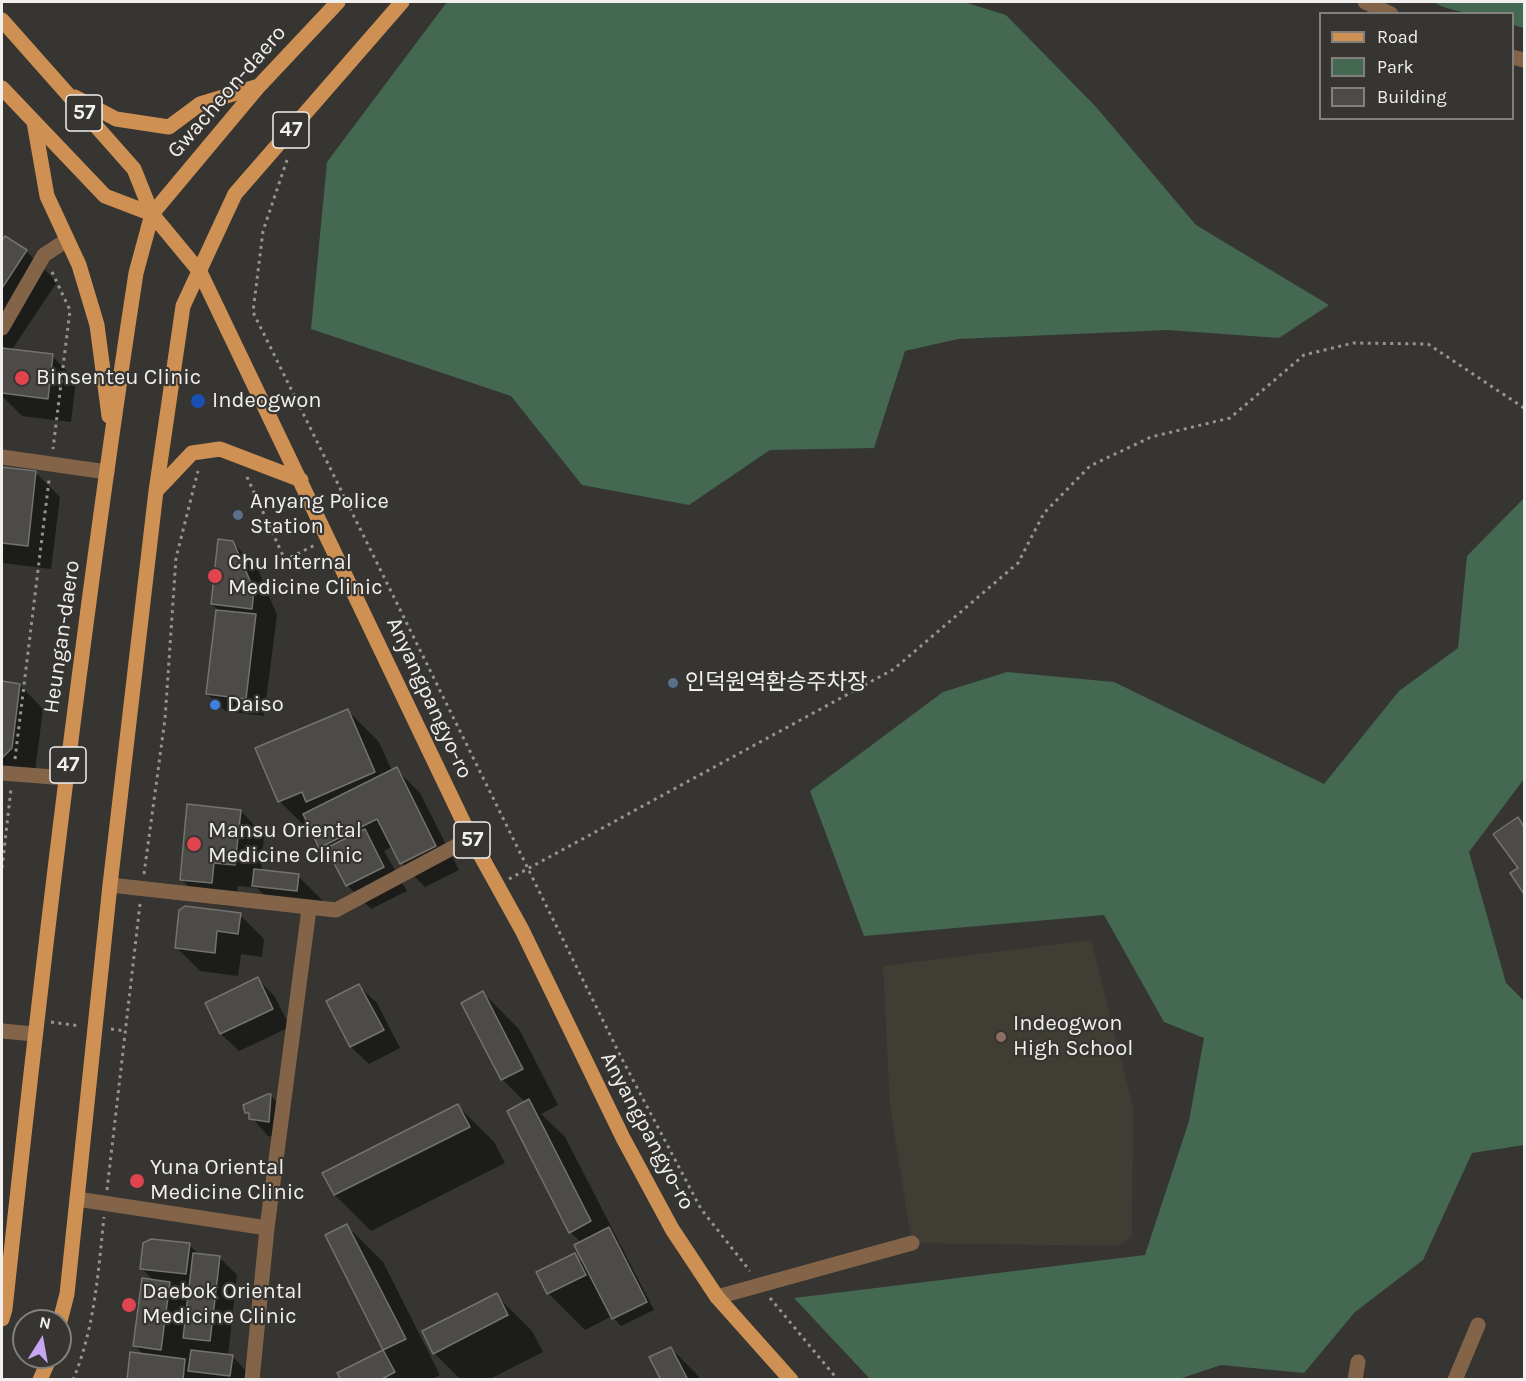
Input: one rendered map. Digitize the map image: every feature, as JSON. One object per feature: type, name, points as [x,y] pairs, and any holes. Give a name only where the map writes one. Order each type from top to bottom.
[{"type":"main road","name":"Gwacheon-daero","points":[[152,214],[259,86],[338,2]]},
{"type":"main road","name":"47","points":[[63,1309],[67,1294],[110,885],[156,490],[183,306],[235,194],[402,2]]},
{"type":"main road","name":"57","points":[[2,20],[134,169],[152,214]]},
{"type":"main road","points":[[66,92],[116,118],[168,127],[200,104],[259,86]]},
{"type":"main road","name":"57","points":[[2,88],[105,196],[152,214]]},
{"type":"main road","points":[[34,122],[47,196],[79,265],[97,325],[112,435]]},
{"type":"main road","name":"Anyangpangyo-ro","points":[[152,214],[200,272],[471,838],[522,930],[623,1138],[672,1229],[717,1297],[791,1380]]},
{"type":"main road","name":"Heungan-daero","points":[[2,1319],[5,1309],[35,1028],[66,778],[112,435],[136,273],[152,214]]},
{"type":"main road","points":[[156,490],[192,453],[220,448],[301,480]]},
{"type":"street","points":[[1365,2],[1387,12]]},
{"type":"street","points":[[2,328],[45,255],[68,240]]},
{"type":"street","points":[[2,458],[107,472]]},
{"type":"street","points":[[7,773],[66,778]]},
{"type":"street","points":[[110,885],[309,909],[336,910],[471,838]]},
{"type":"street","points":[[252,1380],[267,1228],[309,909]]},
{"type":"street","points":[[2,1031],[35,1028]]},
{"type":"street","points":[[77,1199],[267,1228]]},
{"type":"street","points":[[717,1297],[912,1243]]},
{"type":"street","points":[[1455,1380],[1478,1324]]},
{"type":"street","points":[[1355,1380],[1358,1362]]},
{"type":"path","points":[[293,151],[287,160],[263,231],[253,312],[580,977],[701,1209],[838,1380]]},
{"type":"path","points":[[2,868],[7,773],[51,464],[70,310],[45,255]]},
{"type":"path","points":[[497,886],[894,669],[1018,563],[1044,513],[1089,466],[1151,437],[1230,418],[1304,355],[1353,343],[1428,344],[1524,408]]},
{"type":"path","points":[[74,1380],[86,1348],[100,1267],[125,1031],[165,719],[176,558],[201,461]]},
{"type":"path","points":[[246,475],[285,560],[329,538]]},
{"type":"path","points":[[35,1028],[96,1028],[125,1031]]},
{"type":"shaded area","name":"Indeogwon High School","points":[[1091,940],[1133,1108],[1132,1236],[1119,1246],[912,1243],[890,1107],[883,966]]},
{"type":"green space","points":[[447,2],[964,2],[1006,15],[1097,108],[1196,225],[1329,305],[1279,338],[1168,330],[958,339],[905,351],[874,448],[770,450],[689,505],[582,485],[511,396],[311,329],[327,162]]},
{"type":"green space","points":[[1433,2],[1524,2],[1524,28],[1514,25],[1514,12],[1462,12]]},
{"type":"green space","points":[[1524,498],[1524,779],[1469,852],[1506,983],[1524,1001],[1524,1145],[1472,1153],[1423,1260],[1355,1312],[1304,1373],[1221,1365],[1176,1380],[870,1379],[794,1298],[1145,1255],[1189,1121],[1204,1038],[1164,1022],[1104,915],[864,936],[810,791],[943,692],[1007,672],[1114,682],[1324,784],[1399,691],[1458,648],[1467,556]]},
{"type":"building","points":[[5,236],[27,250],[2,288],[2,241]]},
{"type":"building","points":[[2,348],[53,354],[48,399],[2,393]]},
{"type":"building","points":[[2,467],[36,471],[28,546],[2,543]]},
{"type":"building","points":[[218,539],[233,541],[254,590],[252,609],[211,604]]},
{"type":"building","points":[[216,610],[256,614],[246,699],[206,694]]},
{"type":"building","points":[[2,681],[20,684],[12,748],[2,758]]},
{"type":"building","points":[[348,709],[375,772],[306,802],[302,792],[278,802],[255,748]]},
{"type":"building","points":[[397,767],[436,846],[400,864],[377,819],[319,848],[303,814]]},
{"type":"building","points":[[187,804],[241,810],[235,865],[214,863],[212,883],[180,880]]},
{"type":"building","points":[[1518,817],[1524,827],[1524,894],[1510,873],[1518,868],[1493,834]]},
{"type":"building","points":[[365,829],[384,867],[346,886],[326,848]]},
{"type":"building","points":[[254,869],[299,874],[297,891],[252,886]]},
{"type":"building","points":[[185,906],[241,913],[238,934],[217,931],[215,953],[175,948],[179,910]]},
{"type":"building","points":[[258,977],[273,1009],[220,1034],[205,1003]]},
{"type":"building","points":[[359,984],[384,1030],[350,1047],[326,1001]]},
{"type":"building","points":[[483,991],[523,1069],[501,1080],[461,1003]]},
{"type":"building","points":[[271,1094],[269,1122],[249,1119],[249,1113],[245,1113],[243,1105]]},
{"type":"building","points":[[529,1099],[591,1221],[569,1233],[507,1111]]},
{"type":"building","points":[[458,1104],[470,1127],[334,1195],[322,1173]]},
{"type":"building","points":[[347,1224],[406,1339],[383,1350],[325,1235]]},
{"type":"building","points":[[609,1227],[647,1302],[612,1319],[574,1245]]},
{"type":"building","points":[[151,1239],[190,1243],[186,1274],[140,1269],[143,1243]]},
{"type":"building","points":[[193,1253],[220,1256],[210,1341],[183,1338]]},
{"type":"building","points":[[575,1253],[586,1275],[547,1294],[536,1272]]},
{"type":"building","points":[[142,1278],[170,1282],[161,1350],[133,1346]]},
{"type":"building","points":[[497,1293],[508,1315],[433,1354],[422,1331]]},
{"type":"building","points":[[671,1347],[688,1380],[661,1380],[649,1357]]},
{"type":"building","points":[[191,1350],[233,1355],[230,1376],[188,1371]]},
{"type":"building","points":[[383,1350],[395,1372],[380,1380],[341,1380],[337,1373]]},
{"type":"building","points":[[130,1352],[185,1359],[183,1380],[127,1380]]},
{"type":"place","name":"Binsenteu Clinic","points":[[22,378]]},
{"type":"place","name":"Indeogwon","points":[[198,401]]},
{"type":"place","name":"Anyang Police Station","points":[[238,515]]},
{"type":"place","name":"Chu Internal Medicine Clinic","points":[[215,576]]},
{"type":"place","name":"인덕원역환승주차장","points":[[673,683]]},
{"type":"place","name":"Daiso","points":[[215,705]]},
{"type":"place","name":"Mansu Oriental Medicine Clinic","points":[[194,844]]},
{"type":"place","name":"Indeogwon High School","points":[[1001,1037]]},
{"type":"place","name":"Yuna Oriental Medicine Clinic","points":[[137,1181]]},
{"type":"place","name":"Daebok Oriental Medicine Clinic","points":[[129,1305]]}]
